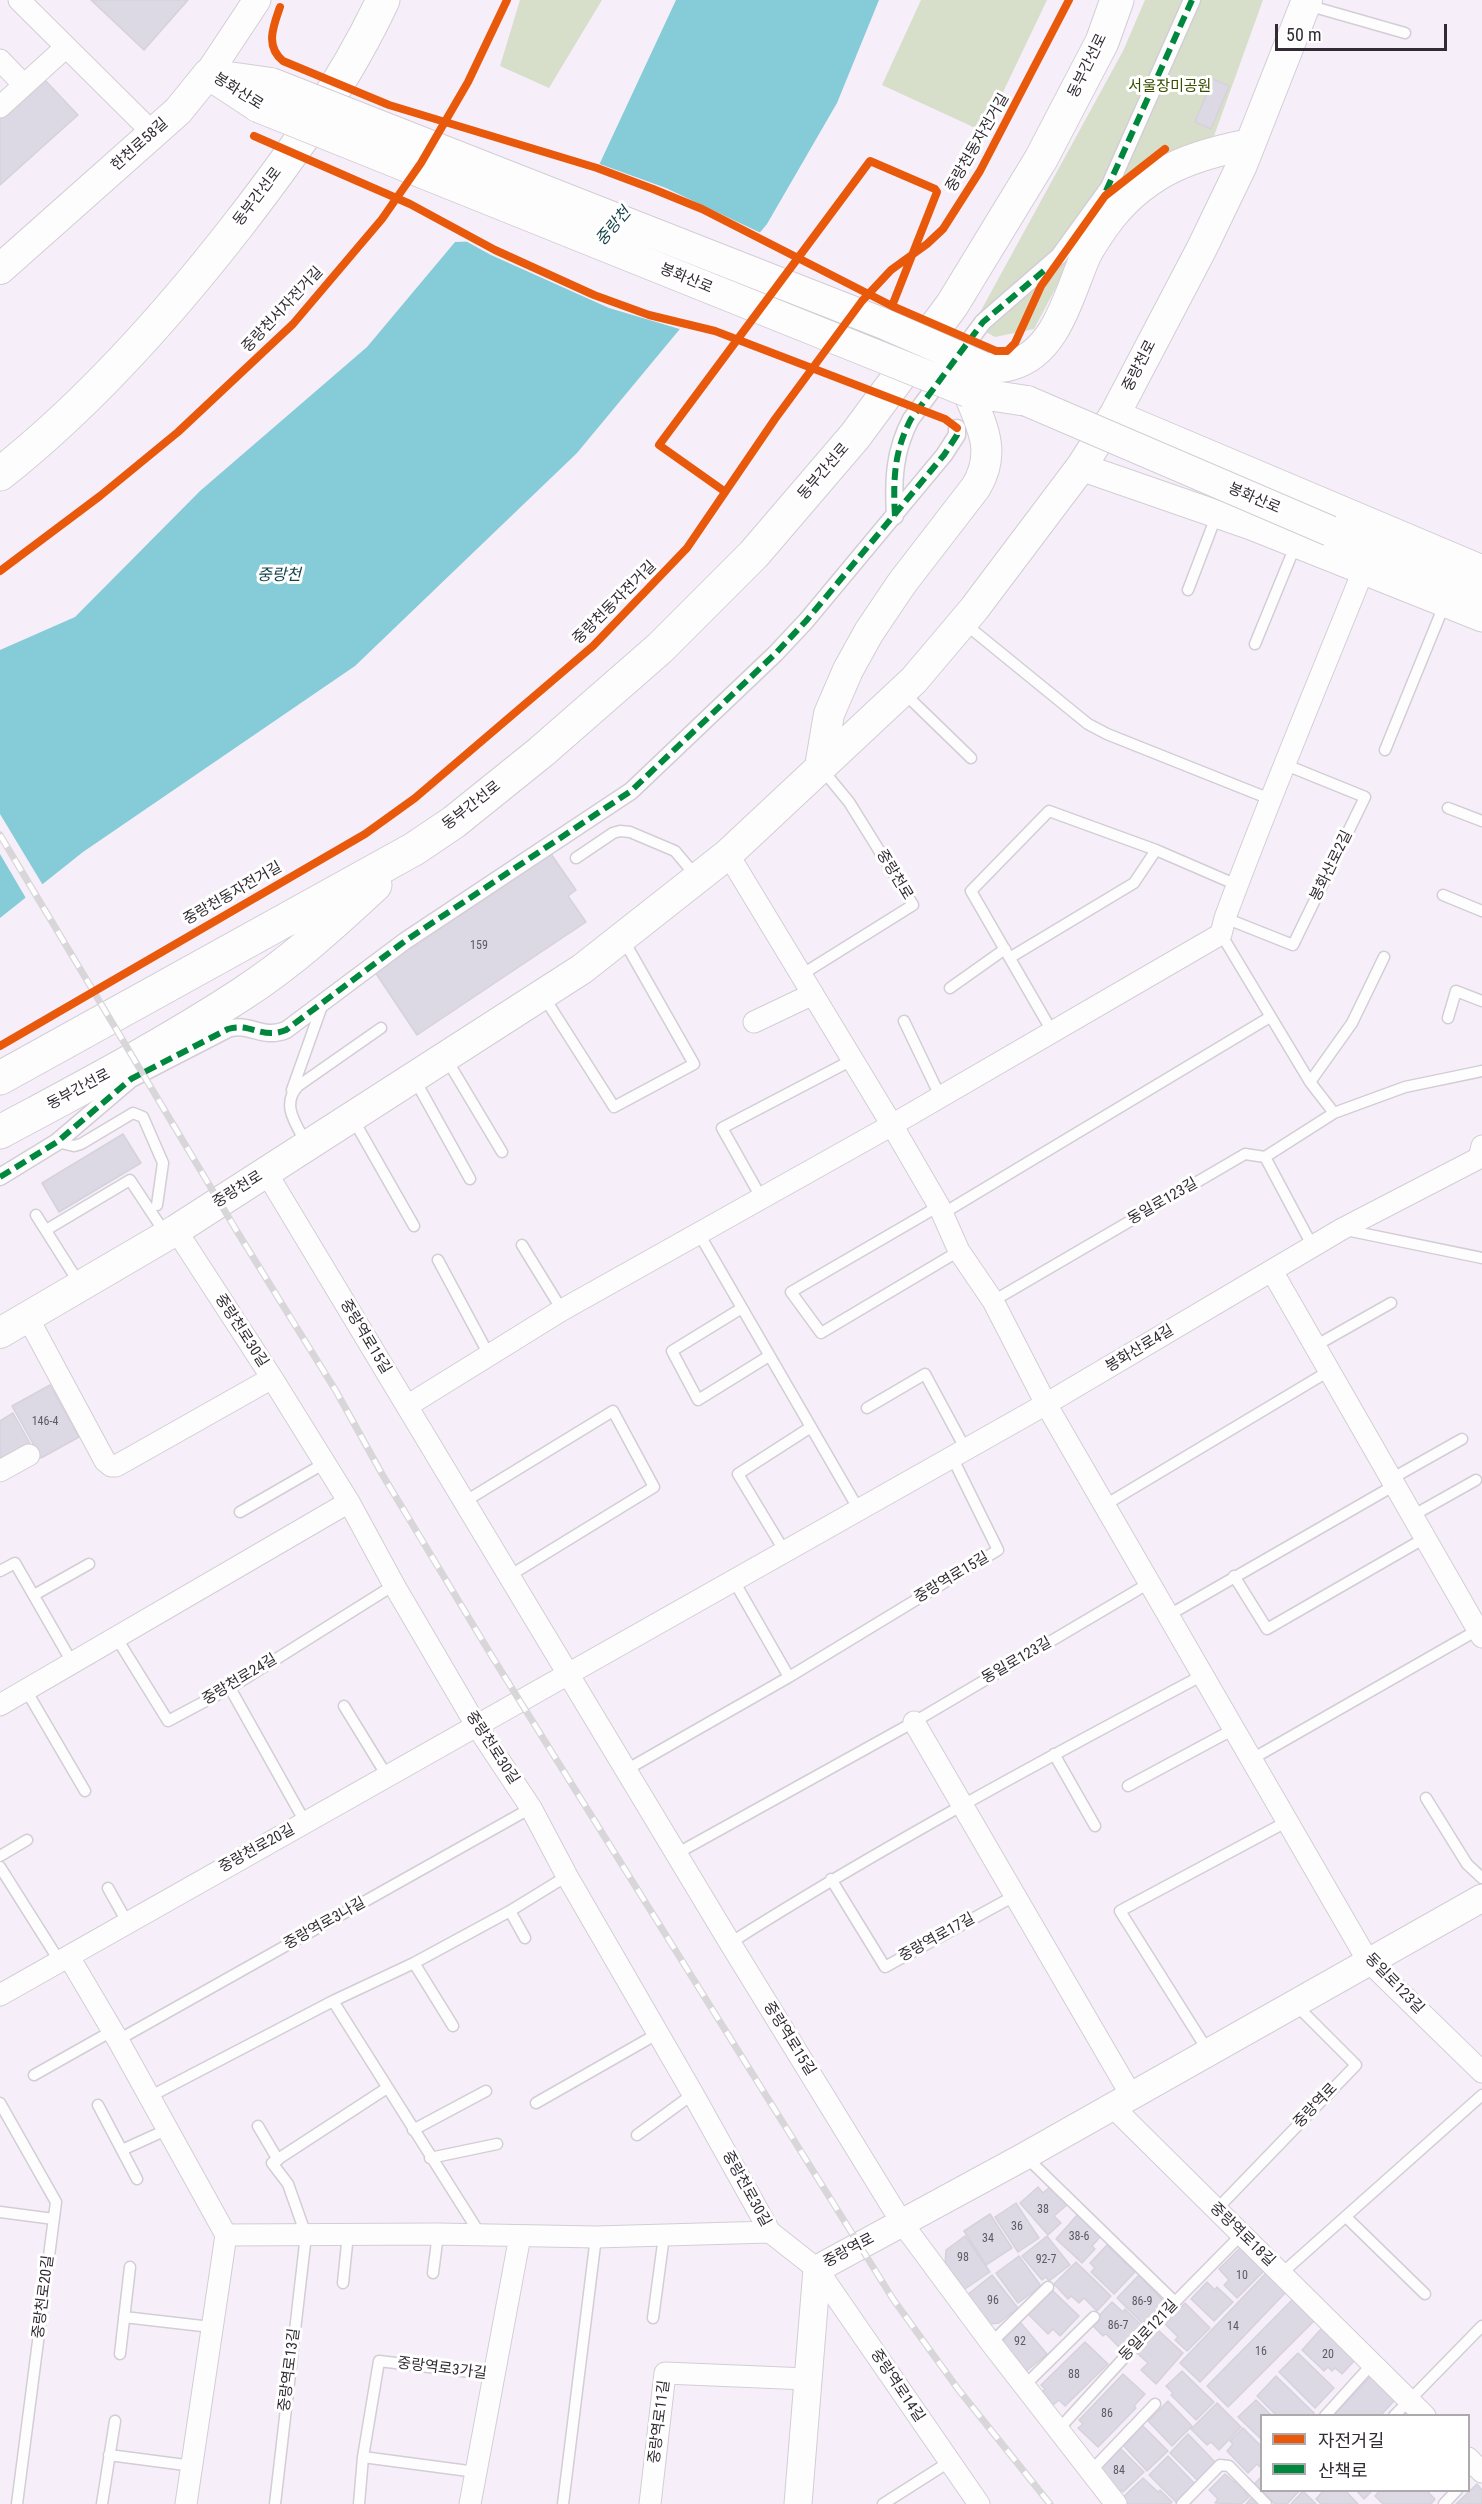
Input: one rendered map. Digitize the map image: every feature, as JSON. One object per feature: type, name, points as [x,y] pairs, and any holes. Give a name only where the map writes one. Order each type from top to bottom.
[{"type":"highway","name":"동부간선로","points":[[0,474],[33,448],[132,350],[202,270],[297,146],[342,78],[383,0]]},
{"type":"highway","name":"동부간선로","points":[[0,1078],[414,849],[454,822],[541,752],[660,648],[754,554],[855,436],[952,306],[1041,159],[1102,42],[1117,0]]},
{"type":"highway","name":"동부간선로","points":[[0,445],[132,350]]},
{"type":"highway","name":"동부간선로","points":[[0,1132],[110,1074],[243,994],[324,933],[414,849]]},
{"type":"main road","name":"중랑천로","points":[[0,1333],[171,1233],[582,969],[728,854],[902,691],[963,622],[1081,467],[1115,414],[1202,248],[1251,144],[1307,2]]},
{"type":"main road","name":"봉화산로","points":[[208,74],[976,380],[1482,595]]},
{"type":"main road","name":"한천로58길","points":[[0,269],[178,111],[208,74]]},
{"type":"main road","points":[[820,767],[829,714],[848,670],[869,632],[902,583],[976,487],[983,474],[987,459],[986,441],[976,380],[1031,354],[1048,338],[1096,238],[1113,215],[1149,180],[1196,156],[1251,144]]},
{"type":"street","points":[[19,0],[153,133]]},
{"type":"street","name":"한천로58길","points":[[208,74],[257,0]]},
{"type":"street","points":[[895,516],[894,466],[903,435],[911,419],[984,322],[1059,256],[1109,187],[1192,0]]},
{"type":"street","points":[[0,107],[66,47]]},
{"type":"street","points":[[0,60],[24,85]]},
{"type":"street","points":[[1115,414],[1482,569]]},
{"type":"street","points":[[0,1177],[57,1142],[131,1079],[228,1029],[242,1027],[270,1035],[286,1030],[405,941],[631,791],[775,654],[828,597],[950,448],[958,432],[957,428]]},
{"type":"street","points":[[1081,467],[1217,514],[1482,618]]},
{"type":"street","points":[[406,1406],[562,1310],[1053,1033],[1223,926],[1270,799],[1286,765],[1363,571]]},
{"type":"street","name":"동일로123길","points":[[728,854],[854,1059],[940,1210],[959,1251],[993,1301],[1046,1404],[1151,1582],[1368,1961],[1482,2073]]},
{"type":"street","points":[[754,1022],[813,994]]},
{"type":"street","name":"봉화산로4길","points":[[568,1675],[1046,1404],[1342,1229],[1481,1155]]},
{"type":"street","name":"중랑역로15길","points":[[266,1172],[676,1854],[902,2223]]},
{"type":"street","name":"중랑천로30길","points":[[171,1233],[272,1378],[349,1502],[394,1585],[476,1725],[531,1808],[567,1876],[770,2232],[817,2269]]},
{"type":"street","points":[[1272,1271],[1412,1516],[1481,1631]]},
{"type":"street","points":[[28,1318],[105,1461],[111,1466],[116,1466],[272,1378]]},
{"type":"street","points":[[0,1471],[29,1455]]},
{"type":"street","points":[[0,1705],[349,1502]]},
{"type":"street","name":"중랑천로20길","points":[[0,1995],[568,1675]]},
{"type":"street","points":[[914,1722],[961,1806],[1016,1894],[1121,2101]]},
{"type":"street","name":"중랑역로","points":[[798,2504],[817,2269],[1025,2156],[1482,1898]]},
{"type":"street","points":[[65,1959],[115,2035],[226,2235],[186,2504]]},
{"type":"street","name":"중랑역로18길","points":[[1121,2101],[1216,2211],[1424,2414]]},
{"type":"street","points":[[902,2223],[991,2343],[1116,2504]]},
{"type":"street","points":[[226,2235],[438,2234],[596,2237],[770,2232]]},
{"type":"street","name":"중랑역로3가길","points":[[470,2504],[520,2236]]},
{"type":"street","name":"중랑역로14길","points":[[817,2269],[978,2504]]},
{"type":"street","name":"중랑역로11길","points":[[650,2504],[665,2373],[807,2379]]},
{"type":"lane","points":[[1307,2],[1405,33]]},
{"type":"lane","name":"봉화산로","points":[[1188,590],[1217,514]]},
{"type":"lane","points":[[1255,644],[1296,544]]},
{"type":"lane","points":[[1385,750],[1445,603]]},
{"type":"lane","points":[[963,622],[1088,723],[1107,734],[1270,799]]},
{"type":"lane","points":[[902,691],[971,758]]},
{"type":"lane","name":"봉화산로2길","points":[[1223,926],[1293,945],[1365,797],[1286,765]]},
{"type":"lane","name":"중랑천로","points":[[801,975],[913,905],[849,802],[820,767]]},
{"type":"lane","points":[[1448,808],[1482,821]]},
{"type":"lane","points":[[1053,1033],[971,891],[1049,811],[1156,850],[1237,885]]},
{"type":"lane","points":[[576,858],[613,833],[630,832],[675,851],[698,878]]},
{"type":"lane","points":[[950,988],[1134,883],[1156,850]]},
{"type":"lane","points":[[1443,894],[1482,911]]},
{"type":"lane","points":[[1223,926],[1270,1017],[1310,1082],[1334,1113],[1405,1087],[1482,1071]]},
{"type":"lane","points":[[542,994],[614,1107],[694,1064],[622,938]]},
{"type":"lane","points":[[1310,1082],[1352,1023],[1384,957]]},
{"type":"lane","points":[[1448,1018],[1456,991],[1482,1001]]},
{"type":"lane","points":[[307,1146],[288,1100],[323,1002]]},
{"type":"lane","points":[[959,1251],[821,1333],[792,1292],[940,1210],[1270,1017]]},
{"type":"lane","points":[[904,1021],[940,1096]]},
{"type":"lane","points":[[291,1093],[381,1028]]},
{"type":"lane","points":[[445,1057],[502,1152]]},
{"type":"lane","points":[[762,1199],[722,1128],[854,1059]]},
{"type":"lane","points":[[413,1077],[470,1179]]},
{"type":"lane","points":[[57,1142],[74,1146],[81,1144],[133,1113],[143,1116],[163,1163],[157,1205]]},
{"type":"lane","name":"동일로123길","points":[[993,1301],[1245,1154],[1265,1157],[1334,1113]]},
{"type":"lane","points":[[351,1117],[414,1226]]},
{"type":"lane","points":[[1265,1157],[1313,1247]]},
{"type":"lane","points":[[46,1230],[130,1180],[171,1233]]},
{"type":"lane","points":[[36,1215],[80,1286]]},
{"type":"lane","points":[[1342,1229],[1482,1258]]},
{"type":"lane","points":[[698,1232],[859,1510]]},
{"type":"lane","points":[[522,1245],[562,1310]]},
{"type":"lane","points":[[438,1260],[489,1355]]},
{"type":"lane","points":[[1315,1346],[1391,1303]]},
{"type":"lane","points":[[742,1308],[672,1351],[698,1400],[769,1356]]},
{"type":"lane","points":[[1105,1505],[1329,1371]]},
{"type":"lane","points":[[867,1408],[926,1374],[959,1454]]},
{"type":"lane","points":[[464,1502],[613,1411],[654,1487],[509,1576]]},
{"type":"lane","points":[[785,1552],[738,1474],[811,1427]]},
{"type":"lane","points":[[1169,1615],[1461,1439]]},
{"type":"lane","name":"중랑역로15길","points":[[626,1770],[789,1677],[998,1550],[959,1454]]},
{"type":"lane","points":[[240,1512],[325,1463]]},
{"type":"lane","points":[[1412,1516],[1476,1480]]},
{"type":"lane","points":[[1234,1576],[1267,1629],[1425,1538]]},
{"type":"lane","points":[[0,1571],[15,1563],[73,1664]]},
{"type":"lane","points":[[34,1595],[89,1564]]},
{"type":"lane","points":[[734,1581],[789,1677]]},
{"type":"lane","name":"동일로123길","points":[[914,1722],[1151,1582]]},
{"type":"lane","name":"중랑천로24길","points":[[116,1637],[168,1720],[230,1688],[394,1585]]},
{"type":"lane","points":[[1252,1759],[1481,1631]]},
{"type":"lane","points":[[730,1942],[831,1879],[1054,1754],[1203,1675]]},
{"type":"lane","points":[[230,1688],[305,1822]]},
{"type":"lane","points":[[26,1690],[85,1791]]},
{"type":"lane","points":[[344,1706],[387,1776]]},
{"type":"lane","points":[[676,1854],[914,1722]]},
{"type":"lane","points":[[1128,1786],[1234,1728]]},
{"type":"lane","points":[[1054,1754],[1095,1826]]},
{"type":"lane","points":[[1426,1798],[1467,1864],[1482,1878]]},
{"type":"lane","name":"중랑역로3나길","points":[[34,2075],[115,2035],[531,1808]]},
{"type":"lane","points":[[1208,2052],[1120,1911],[1288,1821]]},
{"type":"lane","points":[[0,1856],[27,1840]]},
{"type":"lane","points":[[0,1867],[65,1959]]},
{"type":"lane","points":[[149,2097],[333,2001],[414,1963],[510,1911],[567,1876]]},
{"type":"lane","name":"중랑역로17길","points":[[831,1879],[885,1967],[1016,1894]]},
{"type":"lane","points":[[108,1888],[127,1922]]},
{"type":"lane","points":[[510,1911],[525,1938]]},
{"type":"lane","points":[[414,1963],[453,2026]]},
{"type":"lane","points":[[333,2001],[480,2235]]},
{"type":"lane","name":"중랑역로","points":[[1216,2211],[1356,2065],[1294,2003]]},
{"type":"lane","points":[[536,2103],[657,2034]]},
{"type":"lane","points":[[278,2160],[387,2088]]},
{"type":"lane","points":[[413,2130],[486,2091]]},
{"type":"lane","points":[[637,2135],[693,2094]]},
{"type":"lane","points":[[1281,2274],[1482,2095]]},
{"type":"lane","name":"중랑천로20길","points":[[0,2103],[56,2202],[17,2504]]},
{"type":"lane","points":[[98,2105],[137,2180]]},
{"type":"lane","name":"중랑역로13길","points":[[258,2126],[278,2160],[272,2163],[288,2184],[306,2235],[274,2504]]},
{"type":"lane","points":[[122,2150],[166,2130]]},
{"type":"lane","points":[[430,2158],[497,2144]]},
{"type":"lane","points":[[1025,2156],[1175,2302]]},
{"type":"lane","points":[[0,2212],[54,2219]]},
{"type":"lane","points":[[1346,2217],[1425,2294]]},
{"type":"lane","points":[[343,2283],[348,2234]]},
{"type":"lane","points":[[434,2273],[438,2234]]},
{"type":"lane","name":"동일로121길","points":[[1058,2430],[1175,2302],[1241,2235]]},
{"type":"lane","points":[[653,2318],[664,2236]]},
{"type":"lane","points":[[563,2504],[596,2237]]},
{"type":"lane","points":[[120,2355],[130,2267]]},
{"type":"lane","points":[[991,2343],[1048,2286]]},
{"type":"lane","points":[[124,2317],[211,2327]]},
{"type":"lane","points":[[1024,2385],[1094,2317]]},
{"type":"lane","points":[[1395,2414],[1482,2326]]},
{"type":"lane","name":"중랑역로3가길","points":[[359,2504],[363,2457],[379,2361],[495,2375]]},
{"type":"lane","points":[[1326,2414],[1372,2364]]},
{"type":"lane","points":[[1091,2471],[1155,2404]]},
{"type":"lane","points":[[102,2504],[115,2421]]},
{"type":"lane","points":[[109,2455],[193,2466]]},
{"type":"lane","points":[[363,2457],[476,2472]]},
{"type":"lane","points":[[883,2504],[949,2462]]},
{"type":"lane","points":[[1182,2504],[1220,2465],[1225,2464],[1230,2466],[1266,2504]]},
{"type":"lane","points":[[1444,2504],[1455,2492]]},
{"type":"green space","points":[[520,0],[602,0],[549,88],[500,66]]},
{"type":"green space","points":[[921,0],[1047,0],[984,132],[882,85]]},
{"type":"green space","name":"서울장미공원","points":[[1145,0],[1263,0],[1214,136],[1167,154],[1113,194],[1078,246],[1034,329],[995,337],[973,325],[1123,51]]},
{"type":"water","name":"중랑천","points":[[676,0],[879,0],[837,103],[767,224],[577,453],[355,666],[83,852],[0,918],[0,650],[75,617],[200,491],[367,347],[455,242],[565,238]]},
{"type":"pier","points":[[597,163],[666,188],[763,234],[683,330],[609,308],[491,255],[462,239],[563,235]]},
{"type":"pier","points":[[0,814],[44,887],[27,900],[0,854]]},
{"type":"building","points":[[91,0],[188,0],[144,50]]},
{"type":"building","points":[[43,78],[78,115],[0,185],[0,116]]},
{"type":"building","points":[[1213,79],[1229,86],[1211,129],[1195,122]]},
{"type":"building","points":[[549,851],[576,890],[568,896],[586,922],[417,1035],[373,969]]},
{"type":"building","points":[[123,1134],[141,1163],[59,1212],[42,1183]]},
{"type":"building","points":[[50,1385],[79,1437],[41,1458],[12,1406]]},
{"type":"building","points":[[13,1413],[31,1445],[0,1462],[0,1421]]},
{"type":"building","points":[[1051,2186],[1068,2204],[1054,2216],[1061,2223],[1048,2235],[1020,2203],[1038,2187],[1043,2193]]},
{"type":"building","points":[[1016,2203],[1039,2238],[1018,2252],[995,2217]]},
{"type":"building","points":[[990,2214],[1012,2248],[986,2265],[964,2231]]},
{"type":"building","points":[[1078,2214],[1102,2235],[1092,2246],[1095,2249],[1082,2263],[1056,2239]]},
{"type":"building","points":[[965,2236],[990,2272],[962,2291],[945,2265],[946,2250]]},
{"type":"building","points":[[1047,2236],[1070,2265],[1049,2281],[1046,2277],[1042,2280],[1022,2256]]},
{"type":"building","points":[[1107,2245],[1135,2272],[1114,2294],[1091,2272],[1095,2268],[1090,2263]]},
{"type":"building","points":[[1240,2248],[1264,2271],[1237,2298],[1224,2285],[1229,2280],[1219,2269]]},
{"type":"building","points":[[1019,2256],[1041,2286],[1018,2303],[996,2273]]},
{"type":"building","points":[[1076,2262],[1111,2296],[1097,2311],[1084,2298],[1079,2303],[1071,2296],[1068,2299],[1054,2284]]},
{"type":"building","points":[[1267,2272],[1287,2291],[1200,2382],[1180,2363]]},
{"type":"building","points":[[992,2275],[1018,2308],[999,2323],[990,2324],[967,2295]]},
{"type":"building","points":[[1139,2275],[1167,2305],[1146,2327],[1117,2298]]},
{"type":"building","points":[[1207,2282],[1215,2290],[1217,2287],[1233,2302],[1214,2321],[1191,2299]]},
{"type":"building","points":[[1051,2289],[1079,2316],[1060,2336],[1053,2329],[1048,2334],[1027,2313]]},
{"type":"building","points":[[1294,2298],[1316,2319],[1228,2407],[1207,2386]]},
{"type":"building","points":[[1112,2302],[1123,2312],[1125,2309],[1145,2329],[1123,2351],[1106,2334],[1103,2336],[1091,2324]]},
{"type":"building","points":[[1185,2303],[1210,2328],[1187,2351],[1175,2340],[1178,2337],[1165,2324]]},
{"type":"building","points":[[1020,2322],[1047,2354],[1023,2374],[1002,2348],[1005,2335]]},
{"type":"building","points":[[1322,2328],[1355,2360],[1342,2374],[1335,2368],[1332,2371],[1328,2367],[1324,2371],[1302,2350]]},
{"type":"building","points":[[1158,2330],[1183,2353],[1156,2384],[1141,2370],[1148,2363],[1137,2353]]},
{"type":"building","points":[[1085,2342],[1108,2364],[1065,2406],[1059,2400],[1053,2405],[1041,2393],[1045,2389],[1041,2385]]},
{"type":"building","points":[[1298,2353],[1334,2388],[1315,2408],[1279,2372]]},
{"type":"building","points":[[1182,2371],[1214,2402],[1196,2420],[1171,2395],[1173,2393],[1166,2386]]},
{"type":"building","points":[[1123,2374],[1145,2394],[1134,2406],[1136,2408],[1098,2447],[1078,2428],[1083,2424],[1079,2420]]},
{"type":"building","points":[[1276,2376],[1314,2413],[1275,2414],[1257,2396]]},
{"type":"building","points":[[1371,2376],[1395,2400],[1382,2414],[1335,2414]]},
{"type":"building","points":[[1256,2400],[1270,2414],[1260,2414],[1260,2438],[1238,2417]]},
{"type":"building","points":[[1168,2401],[1192,2426],[1172,2446],[1148,2421]]},
{"type":"building","points":[[1217,2403],[1241,2427],[1219,2450],[1211,2442],[1207,2445],[1191,2429]]},
{"type":"building","points":[[1141,2424],[1168,2451],[1147,2471],[1121,2443]]},
{"type":"building","points":[[1243,2428],[1260,2445],[1260,2467],[1257,2464],[1248,2473],[1227,2451],[1233,2444],[1230,2441]]},
{"type":"building","points":[[1188,2434],[1216,2463],[1198,2481],[1170,2453]]},
{"type":"building","points":[[1118,2446],[1144,2472],[1123,2492],[1121,2490],[1117,2493],[1094,2469]]},
{"type":"building","points":[[1168,2456],[1196,2485],[1177,2503],[1149,2475]]},
{"type":"building","points":[[1225,2474],[1234,2482],[1236,2480],[1247,2491],[1245,2493],[1249,2497],[1241,2504],[1215,2503],[1218,2499],[1209,2490]]},
{"type":"building","points":[[1143,2478],[1172,2502],[1170,2504],[1125,2504],[1121,2499]]},
{"type":"building","points":[[1260,2478],[1260,2490],[1254,2484]]},
{"type":"building","points":[[1477,2484],[1482,2490],[1482,2504],[1456,2504],[1470,2492]]},
{"type":"building","points":[[1262,2492],[1298,2492],[1287,2504],[1275,2504]]},
{"type":"building","points":[[1304,2492],[1316,2504],[1291,2504]]},
{"type":"building","points":[[1322,2492],[1347,2492],[1358,2504],[1321,2504],[1316,2499]]},
{"type":"building","points":[[1358,2492],[1371,2492],[1364,2499]]},
{"type":"building","points":[[1378,2492],[1428,2492],[1435,2499],[1431,2504],[1383,2504],[1375,2496]]},
{"type":"building","points":[[1252,2497],[1259,2504],[1246,2504]]},
{"type":"railway","points":[[0,835],[238,1233],[336,1391],[382,1474],[493,1658],[893,2299],[958,2389],[1050,2504]]},
{"type":"marked path","points":[[1106,191],[1192,0]]},
{"type":"marked path","points":[[895,516],[896,466],[901,443],[911,419],[983,322],[1046,269]]},
{"type":"marked path","points":[[0,1177],[57,1142],[131,1079],[228,1029],[236,1027],[270,1033],[286,1030],[405,941],[631,791],[775,654],[806,621],[944,455],[957,435],[957,428]]},
{"type":"cycle path","name":"중랑천서자전거길","points":[[0,571],[100,496],[178,432],[293,324],[382,219],[421,163],[468,82],[507,0]]},
{"type":"cycle path","name":"중랑천동자전거길","points":[[0,1046],[365,834],[415,798],[593,646],[687,548],[775,419],[862,301],[891,270],[927,244],[943,229],[980,171],[1069,0]]},
{"type":"cycle path","points":[[280,7],[273,29],[272,43],[277,55],[283,61],[389,105],[597,168],[653,189],[702,209],[892,306],[996,351],[1007,351],[1015,343],[1041,286],[1105,196],[1165,149]]},
{"type":"cycle path","points":[[254,136],[410,204],[495,250],[594,295],[649,315],[715,331],[945,419],[957,428]]},
{"type":"cycle path","name":"중랑천동자전거길","points":[[724,491],[659,445],[870,161],[935,189],[937,192],[892,306]]}]
